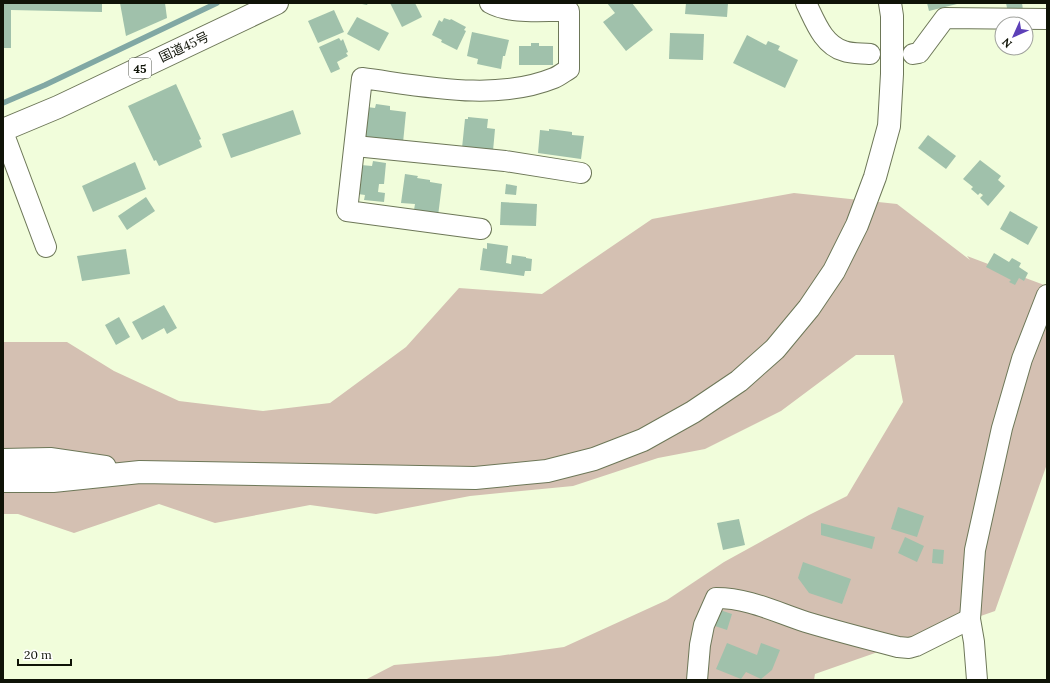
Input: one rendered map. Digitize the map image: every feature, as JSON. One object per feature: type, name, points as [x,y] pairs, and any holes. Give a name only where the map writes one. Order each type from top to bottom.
[{"type":"highway","name":"国道45号","points":[[3,131],[58,107],[276,3]]},
{"type":"highway","points":[[3,460],[50,460],[140,472],[475,478],[547,470],[594,459],[643,440],[694,412],[739,381],[775,349],[809,308],[834,271],[857,225],[875,177],[889,126],[892,74],[892,16],[890,3]]},
{"type":"highway","points":[[3,481],[53,481],[140,472]]},
{"type":"street","points":[[481,229],[347,211],[362,78],[444,89],[478,91],[525,87],[554,78],[569,69],[570,11],[516,10],[494,6],[490,3]]},
{"type":"street","points":[[806,3],[818,28],[829,43],[844,51],[870,54]]},
{"type":"street","points":[[913,54],[919,53],[945,18],[1047,19]]},
{"type":"street","points":[[3,131],[46,247]]},
{"type":"street","points":[[355,146],[505,161],[581,173]]},
{"type":"street","points":[[977,680],[974,642],[970,619],[975,550],[1002,428],[1022,359],[1047,295]]},
{"type":"street","points":[[697,680],[700,645],[704,625],[716,598],[732,598],[748,602],[806,622],[898,647],[909,648],[970,619]]},
{"type":"shaded area","points":[[794,193],[897,204],[970,260],[967,256],[1047,286],[1047,464],[995,611],[815,674],[814,680],[365,680],[394,665],[498,656],[564,647],[667,600],[724,562],[809,515],[847,496],[903,402],[894,355],[856,355],[781,411],[705,449],[658,458],[573,486],[470,496],[376,514],[310,505],[215,523],[159,504],[74,533],[18,514],[3,514],[3,342],[67,342],[114,371],[179,401],[263,411],[330,403],[406,347],[459,288],[542,294],[652,219]]},
{"type":"building","points":[[3,3],[102,3],[102,12],[11,10],[11,48],[3,48]]},
{"type":"building","points":[[120,3],[165,3],[167,18],[126,36]]},
{"type":"building","points":[[357,3],[368,3],[367,5]]},
{"type":"building","points":[[390,3],[415,3],[422,17],[402,27]]},
{"type":"building","points":[[607,3],[632,3],[653,30],[626,51],[603,22],[615,13]]},
{"type":"building","points":[[686,3],[728,3],[727,17],[685,14]]},
{"type":"building","points":[[927,3],[956,3],[957,4],[929,11]]},
{"type":"building","points":[[1006,3],[1022,3],[1023,10],[1008,13]]},
{"type":"building","points":[[334,10],[344,32],[318,43],[308,21]]},
{"type":"building","points":[[357,17],[389,33],[379,51],[347,34]]},
{"type":"building","points":[[444,18],[451,19],[466,27],[464,30],[466,31],[457,50],[441,42],[442,40],[432,35],[439,20],[442,22]]},
{"type":"building","points":[[472,32],[509,40],[505,56],[503,56],[501,69],[477,64],[478,59],[467,56]]},
{"type":"building","points":[[670,33],[704,34],[703,60],[669,59]]},
{"type":"building","points":[[747,35],[766,45],[768,41],[780,46],[778,50],[798,60],[785,88],[733,63]]},
{"type":"building","points":[[339,38],[341,41],[343,39],[348,56],[337,62],[340,69],[331,73],[319,47]]},
{"type":"building","points":[[531,43],[539,43],[539,46],[553,46],[553,65],[519,65],[519,46],[531,46]]},
{"type":"building","points":[[176,84],[201,139],[199,140],[202,147],[159,166],[156,160],[154,161],[128,106]]},
{"type":"building","points":[[376,104],[390,106],[390,110],[406,112],[403,143],[363,139],[367,107],[375,108]]},
{"type":"building","points":[[293,110],[301,134],[231,158],[222,134]]},
{"type":"building","points":[[468,117],[488,119],[487,128],[495,129],[493,151],[462,148],[465,119],[468,119]]},
{"type":"building","points":[[549,129],[572,132],[572,135],[584,136],[581,159],[538,153],[540,130],[549,131]]},
{"type":"building","points":[[928,135],[956,156],[946,169],[918,148]]},
{"type":"building","points":[[980,160],[1001,176],[998,180],[1005,186],[988,206],[980,198],[983,195],[980,193],[978,195],[971,189],[973,187],[963,179]]},
{"type":"building","points":[[373,161],[386,163],[384,184],[379,184],[378,192],[385,193],[384,202],[364,200],[365,195],[358,194],[361,165],[372,166]]},
{"type":"building","points":[[135,162],[146,189],[93,212],[82,186]]},
{"type":"building","points":[[405,174],[418,176],[417,178],[442,184],[438,216],[427,212],[414,210],[415,204],[401,203]]},
{"type":"building","points":[[506,184],[517,186],[516,195],[505,194]]},
{"type":"building","points":[[146,197],[155,211],[127,230],[118,216]]},
{"type":"building","points":[[501,202],[537,204],[536,226],[500,225]]},
{"type":"building","points":[[1010,211],[1038,227],[1028,245],[1000,229]]},
{"type":"building","points":[[487,243],[508,246],[506,263],[511,264],[512,255],[532,259],[531,271],[525,271],[524,276],[480,270],[483,248],[487,249]]},
{"type":"building","points":[[126,249],[130,274],[82,281],[77,256]]},
{"type":"building","points":[[994,253],[1009,262],[1012,258],[1021,263],[1019,267],[1028,273],[1024,281],[1019,278],[1015,285],[1009,282],[1011,280],[986,267]]},
{"type":"building","points":[[164,305],[177,328],[167,334],[164,328],[142,340],[132,322]]},
{"type":"building","points":[[119,317],[130,337],[116,345],[105,325]]},
{"type":"building","points":[[898,507],[924,516],[917,537],[891,529]]},
{"type":"building","points":[[739,519],[745,545],[723,550],[717,523]]},
{"type":"building","points":[[821,523],[875,537],[872,549],[821,535]]},
{"type":"building","points":[[905,537],[924,546],[917,562],[898,553]]},
{"type":"building","points":[[933,549],[944,550],[943,564],[932,563]]},
{"type":"building","points":[[803,562],[851,579],[842,604],[809,593],[798,578]]},
{"type":"building","points":[[717,609],[732,614],[727,630],[712,625]]},
{"type":"building","points":[[727,643],[757,655],[761,643],[780,650],[772,670],[761,679],[746,672],[741,679],[716,669]]},
{"type":"waterway","points":[[3,103],[45,85],[217,3]]}]
